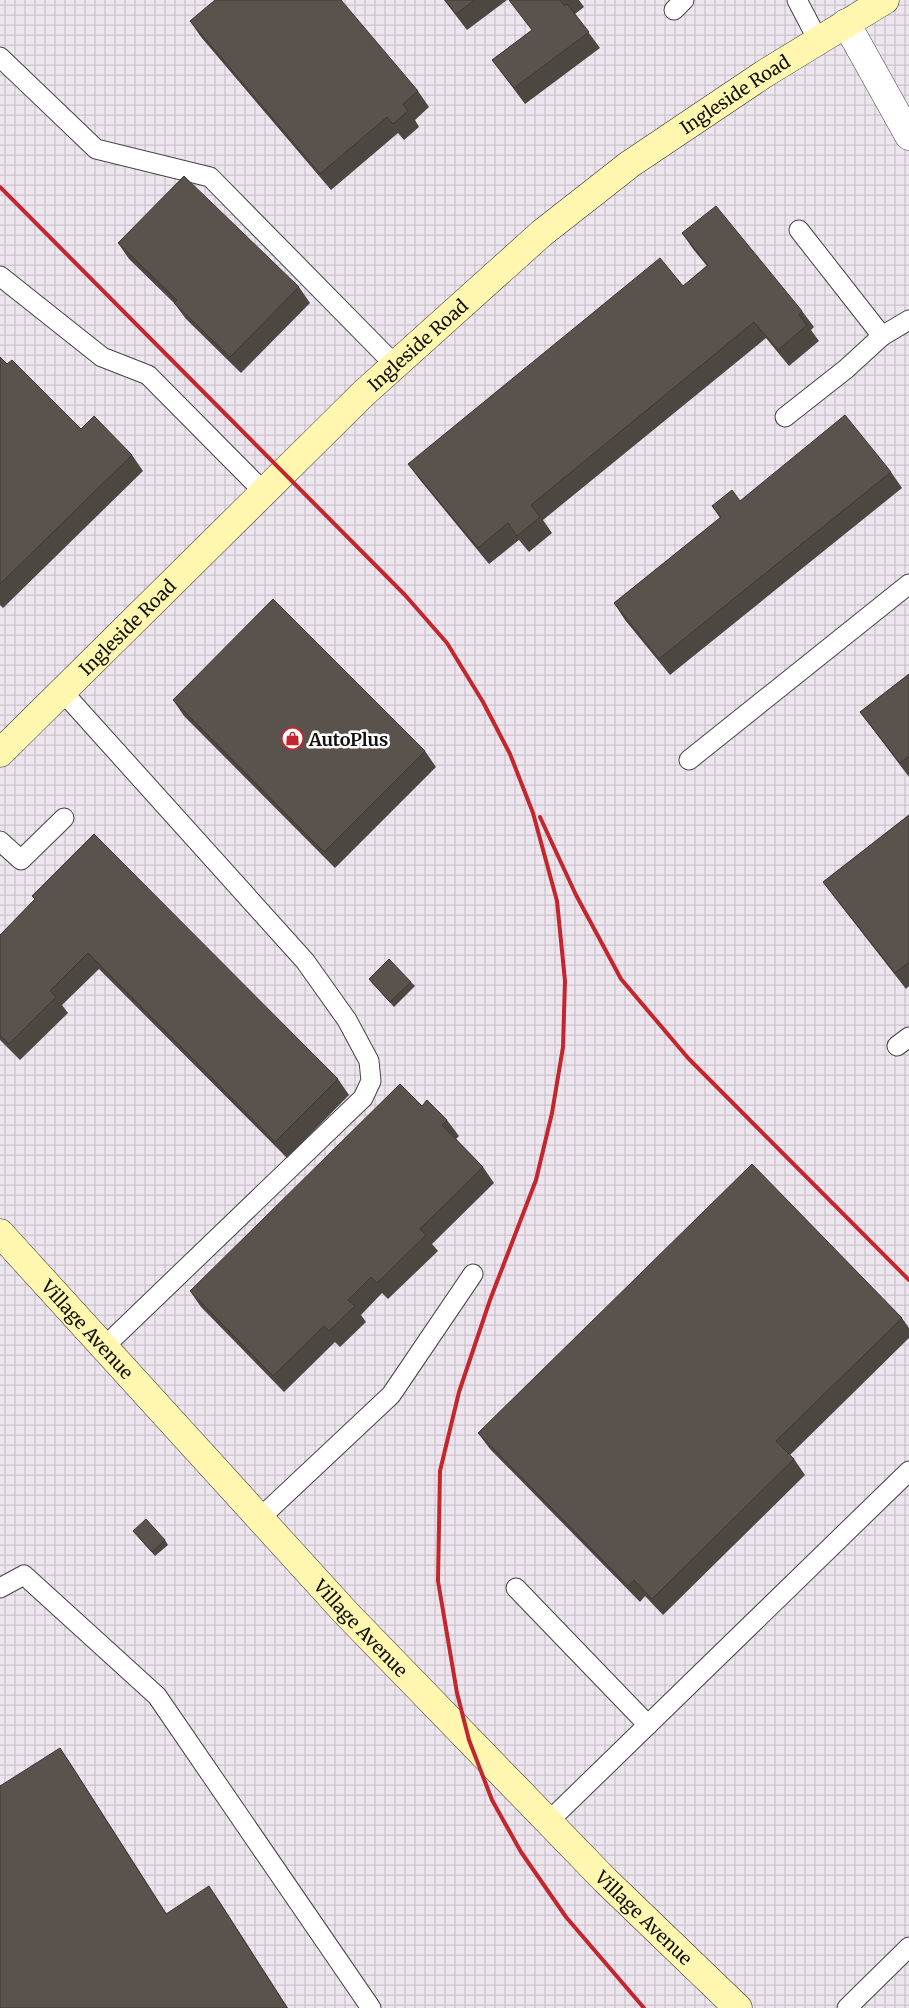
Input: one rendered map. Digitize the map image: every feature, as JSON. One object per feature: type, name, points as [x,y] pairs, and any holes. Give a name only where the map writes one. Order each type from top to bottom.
[{"type":"street","name":"Ingleside Road","points":[[0,753],[263,491],[395,365],[542,233],[630,164],[764,74],[880,1]]},
{"type":"street","points":[[846,23],[909,136]]},
{"type":"street","name":"Village Avenue","points":[[0,1233],[353,1620],[605,1880],[738,2008]]},
{"type":"lane","points":[[797,0],[818,40]]},
{"type":"lane","points":[[0,56],[96,149],[210,177],[395,365]]},
{"type":"lane","points":[[799,230],[882,336]]},
{"type":"lane","points":[[0,276],[102,357],[148,375],[263,491]]},
{"type":"lane","points":[[785,417],[846,369],[882,336],[909,320]]},
{"type":"lane","points":[[689,760],[909,584]]},
{"type":"lane","points":[[62,691],[305,961],[347,1020],[369,1061],[371,1081],[363,1098],[104,1347]]},
{"type":"lane","points":[[0,841],[21,860],[64,818]]},
{"type":"lane","points":[[260,1518],[391,1395],[473,1274]]},
{"type":"lane","points":[[548,1822],[909,1471]]},
{"type":"lane","points":[[0,1588],[24,1575],[157,1696],[371,2008]]},
{"type":"lane","points":[[516,1588],[648,1725]]},
{"type":"lane","points":[[847,2008],[909,1947]]},
{"type":"shaded area","points":[[0,0],[909,0],[909,2008],[0,2008]]},
{"type":"building","points":[[215,0],[341,0],[418,91],[403,104],[408,111],[393,124],[387,117],[320,174],[190,21]]},
{"type":"building","points":[[445,0],[475,0],[456,14]]},
{"type":"building","points":[[509,0],[560,0],[565,6],[567,4],[589,32],[514,88],[492,60],[532,30]]},
{"type":"building","points":[[184,176],[299,287],[230,357],[174,303],[177,300],[118,243]]},
{"type":"building","points":[[716,206],[802,311],[799,315],[807,325],[778,350],[754,322],[531,505],[540,517],[517,536],[508,523],[478,548],[408,464],[660,258],[683,286],[708,265],[682,233]]},
{"type":"building","points":[[0,357],[7,364],[12,360],[81,429],[94,416],[132,455],[0,584]]},
{"type":"building","points":[[845,415],[891,472],[659,659],[614,603],[721,517],[712,506],[732,490],[740,501]]},
{"type":"building","points":[[273,599],[425,751],[324,852],[173,700]]},
{"type":"building","points":[[909,674],[909,756],[900,763],[860,712]]},
{"type":"building","points":[[909,815],[909,962],[895,973],[823,882]]},
{"type":"building","points":[[94,834],[338,1079],[275,1142],[88,953],[50,991],[56,997],[9,1044],[0,1035],[0,935],[35,899],[32,896]]},
{"type":"building","points":[[389,959],[411,982],[390,1002],[369,979]]},
{"type":"building","points":[[400,1084],[422,1106],[427,1100],[447,1120],[442,1125],[483,1167],[420,1229],[426,1235],[377,1283],[371,1277],[348,1300],[355,1306],[329,1331],[324,1326],[273,1376],[190,1291]]},
{"type":"building","points":[[752,1164],[902,1318],[776,1441],[794,1459],[652,1599],[634,1580],[628,1586],[478,1433]]},
{"type":"building","points":[[146,1519],[165,1540],[152,1552],[133,1531]]},
{"type":"building","points":[[60,1748],[166,1914],[209,1886],[287,2008],[0,2008],[0,1786]]},
{"type":"railway","points":[[0,187],[405,595],[447,643],[483,702],[510,754],[533,813],[557,901],[565,981],[563,1047],[552,1113],[536,1180],[490,1300],[459,1392],[440,1471],[438,1581],[457,1693],[469,1740],[492,1800],[521,1852],[566,1917],[644,2008]]},
{"type":"railway","points":[[540,817],[576,895],[621,979],[688,1058],[909,1280]]},
{"type":"place","name":"AutoPlus","points":[[293,739]]}]
